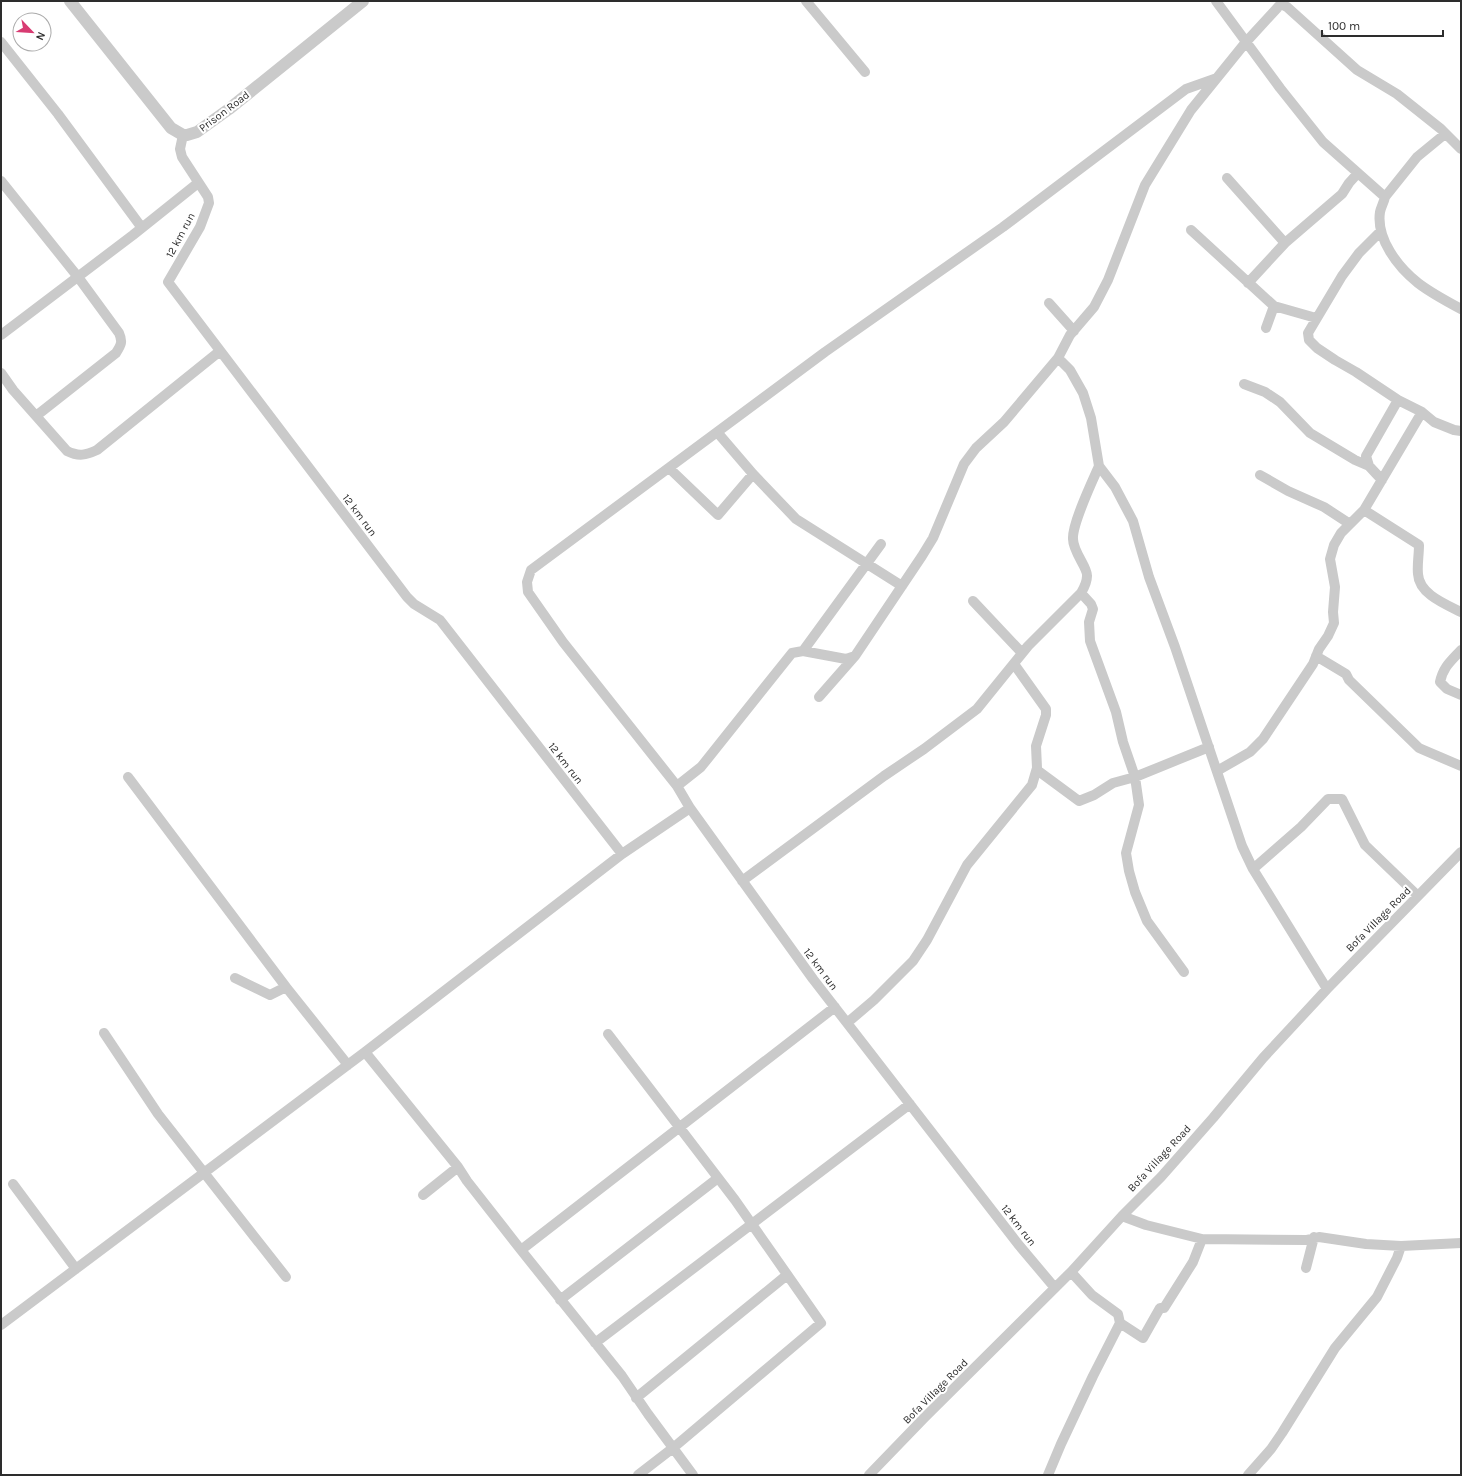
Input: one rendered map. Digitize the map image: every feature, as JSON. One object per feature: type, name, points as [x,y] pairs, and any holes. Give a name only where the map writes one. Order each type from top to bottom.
[{"type":"street","points":[[70,1],[171,128],[183,135]]},
{"type":"street","name":"Prison Road","points":[[183,135],[197,132],[229,109],[363,1]]},
{"type":"street","points":[[806,1],[865,72]]},
{"type":"street","points":[[1216,1],[1280,88],[1323,142],[1385,197]]},
{"type":"street","points":[[820,697],[855,656],[933,538],[964,464],[976,448],[1004,422],[1058,358],[1074,331],[1094,306],[1108,280],[1145,185],[1191,110],[1246,42],[1279,6],[1284,5],[1357,70],[1397,94],[1441,129],[1461,149]]},
{"type":"street","points":[[1,42],[58,114],[142,228]]},
{"type":"street","name":"12 km run","points":[[1055,1288],[1018,1244],[835,1007],[742,881],[690,808],[677,786],[563,642],[528,592],[527,582],[531,570],[825,352],[1003,227],[1186,89],[1218,78]]},
{"type":"street","points":[[1445,134],[1418,157],[1385,197],[1380,212],[1380,232],[1390,251],[1405,271],[1417,282],[1436,295],[1461,309]]},
{"type":"street","name":"12 km run","points":[[183,135],[180,149],[182,157],[208,197],[209,203],[200,227],[168,282],[407,597],[414,604],[440,620],[622,854]]},
{"type":"street","points":[[1248,283],[1285,243],[1342,194],[1358,173]]},
{"type":"street","points":[[1227,178],[1285,243]]},
{"type":"street","points":[[1,182],[78,277],[122,339],[121,346],[116,353],[36,416]]},
{"type":"street","points":[[1,335],[142,228],[198,183]]},
{"type":"street","points":[[1191,230],[1274,306],[1316,318]]},
{"type":"street","points":[[1380,232],[1359,253],[1342,276],[1308,333],[1309,340],[1317,348],[1335,360],[1398,400],[1422,412],[1434,422],[1454,430],[1461,431]]},
{"type":"street","points":[[1049,303],[1074,331]]},
{"type":"street","points":[[1266,328],[1274,306]]},
{"type":"street","points":[[1,373],[13,390],[67,451],[76,455],[86,455],[97,450],[220,351]]},
{"type":"street","points":[[1058,358],[1070,370],[1083,393],[1091,418],[1099,466],[1115,487],[1133,520],[1149,577],[1175,647],[1242,846],[1253,869],[1326,989]]},
{"type":"street","points":[[1244,384],[1265,392],[1280,402],[1310,433],[1355,460],[1369,466],[1382,480]]},
{"type":"street","points":[[1369,466],[1366,456],[1398,400]]},
{"type":"street","points":[[1217,771],[1250,752],[1263,739],[1313,664],[1334,623],[1333,612],[1335,587],[1330,559],[1334,545],[1341,533],[1364,510],[1422,412]]},
{"type":"street","points":[[717,432],[753,474],[771,491],[796,519],[902,586]]},
{"type":"street","points":[[742,881],[977,709],[1022,653],[1081,593],[1088,574],[1076,552],[1073,539],[1074,527],[1099,466]]},
{"type":"street","points":[[669,468],[718,515],[753,474]]},
{"type":"street","points":[[1260,475],[1288,491],[1324,506],[1350,524]]},
{"type":"street","points":[[1364,510],[1419,545],[1418,575],[1424,589],[1461,612]]},
{"type":"street","points":[[803,650],[881,544]]},
{"type":"street","points":[[1081,593],[1091,604],[1093,609],[1089,622],[1090,641],[1116,712],[1123,742],[1135,777],[1139,805],[1126,853],[1129,872],[1135,892],[1147,921],[1184,972]]},
{"type":"street","points":[[973,601],[1022,653]]},
{"type":"street","points":[[677,786],[701,767],[792,654],[803,650],[846,659],[855,656]]},
{"type":"street","points":[[1461,650],[1450,660],[1442,673],[1440,682],[1447,689],[1461,695]]},
{"type":"street","points":[[1316,656],[1346,674],[1349,680],[1419,748],[1461,766]]},
{"type":"street","points":[[847,1023],[874,1000],[913,961],[927,940],[967,865],[1032,784],[1037,770],[1036,746],[1046,715],[1046,709],[1014,664]]},
{"type":"street","points":[[1037,770],[1079,802],[1094,795],[1113,783],[1135,777],[1209,747]]},
{"type":"street","points":[[128,777],[286,987],[348,1065]]},
{"type":"street","points":[[1253,869],[1301,827],[1328,799],[1342,799],[1365,845],[1418,896]]},
{"type":"street","points":[[1,1325],[348,1065],[622,854],[690,808]]},
{"type":"street","name":"Bofa Village Road","points":[[869,1475],[925,1417],[1071,1272],[1122,1216],[1161,1177],[1263,1058],[1326,989],[1461,852]]},
{"type":"street","points":[[235,978],[270,995],[286,987]]},
{"type":"street","points":[[521,1250],[835,1007]]},
{"type":"street","points":[[104,1033],[158,1114],[286,1277]]},
{"type":"street","points":[[608,1034],[718,1178],[821,1323],[673,1448],[638,1475]]},
{"type":"street","points":[[365,1052],[458,1166],[467,1181],[560,1300],[622,1376],[636,1398],[693,1475]]},
{"type":"street","points":[[595,1343],[752,1226],[910,1104]]},
{"type":"street","points":[[423,1195],[458,1166]]},
{"type":"street","points":[[560,1300],[718,1178]]},
{"type":"street","points":[[13,1184],[76,1269]]},
{"type":"street","points":[[1122,1216],[1146,1225],[1202,1239],[1306,1240],[1319,1237],[1366,1244],[1402,1246],[1461,1243]]},
{"type":"street","points":[[1306,1268],[1314,1237]]},
{"type":"street","points":[[1120,1323],[1143,1338],[1160,1308],[1164,1308],[1193,1262],[1202,1239]]},
{"type":"street","points":[[1248,1475],[1282,1433],[1339,1343],[1377,1297],[1402,1246]]},
{"type":"street","points":[[1048,1475],[1086,1389],[1120,1323],[1118,1314],[1092,1295],[1071,1272]]},
{"type":"street","points":[[636,1398],[787,1275]]}]
